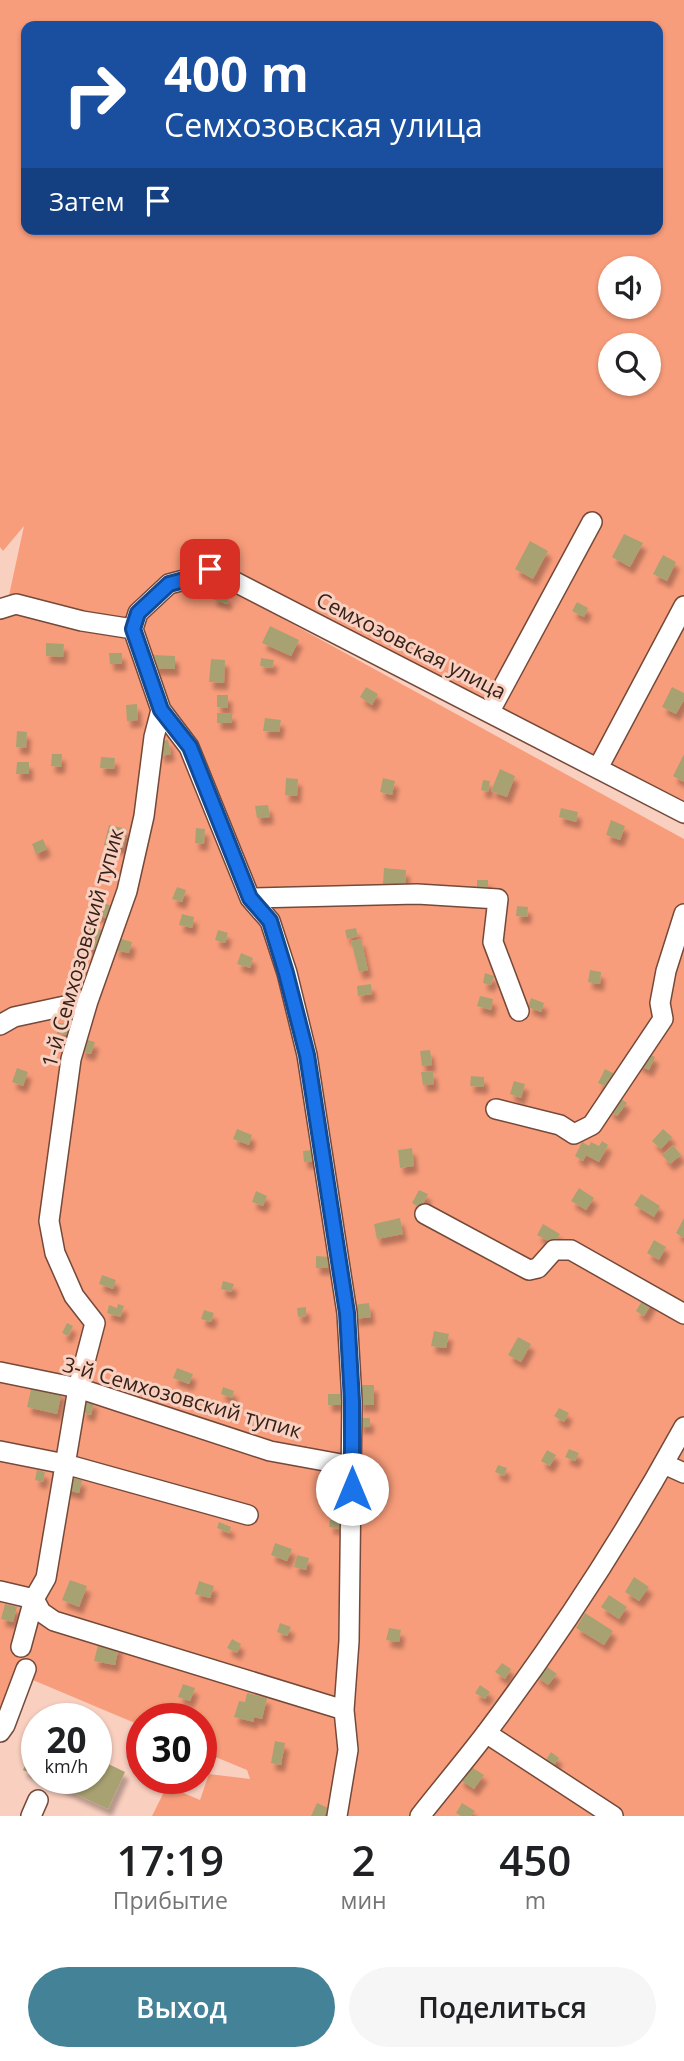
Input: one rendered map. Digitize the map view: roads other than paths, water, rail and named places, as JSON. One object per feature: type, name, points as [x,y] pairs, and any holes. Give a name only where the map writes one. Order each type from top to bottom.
[{"type":"street","points":[[490,711],[592,522]]},
{"type":"street","name":"Семхозовская улица","points":[[133,629],[138,613],[169,584],[203,575],[210,569],[684,813]]},
{"type":"street","points":[[0,609],[16,604],[82,621],[133,629],[161,710],[190,747],[250,898],[270,921],[286,973],[307,1055],[347,1313],[352,1401],[349,1641],[344,1710],[348,1749],[338,1816]]},
{"type":"street","points":[[598,768],[684,606]]},
{"type":"street","name":"1-й Семхозовский тупик","points":[[21,1647],[34,1598],[46,1578],[78,1388],[95,1323],[74,1296],[55,1253],[49,1221],[71,1059],[88,1000],[127,891],[144,817],[154,737],[161,710]]},
{"type":"street","points":[[250,898],[417,894],[499,900],[493,942],[519,1011]]},
{"type":"street","points":[[496,1109],[560,1125],[574,1134],[592,1125],[663,1019],[660,1003],[666,971],[684,914]]},
{"type":"street","points":[[0,1025],[14,1017],[88,1000]]},
{"type":"street","points":[[425,1214],[529,1270],[538,1268],[554,1250],[571,1251],[684,1314]]},
{"type":"street","name":"3-й Семхозовский тупик","points":[[0,1372],[78,1388],[270,1451],[352,1466]]},
{"type":"street","points":[[420,1816],[486,1733],[577,1604],[684,1427]]},
{"type":"street","points":[[0,1451],[65,1464],[248,1515]]},
{"type":"street","points":[[664,1464],[684,1473]]},
{"type":"street","points":[[0,1591],[34,1598],[41,1612],[54,1621],[344,1710]]},
{"type":"street","points":[[0,1732],[5,1726],[26,1669]]},
{"type":"street","points":[[486,1733],[613,1816]]}]
